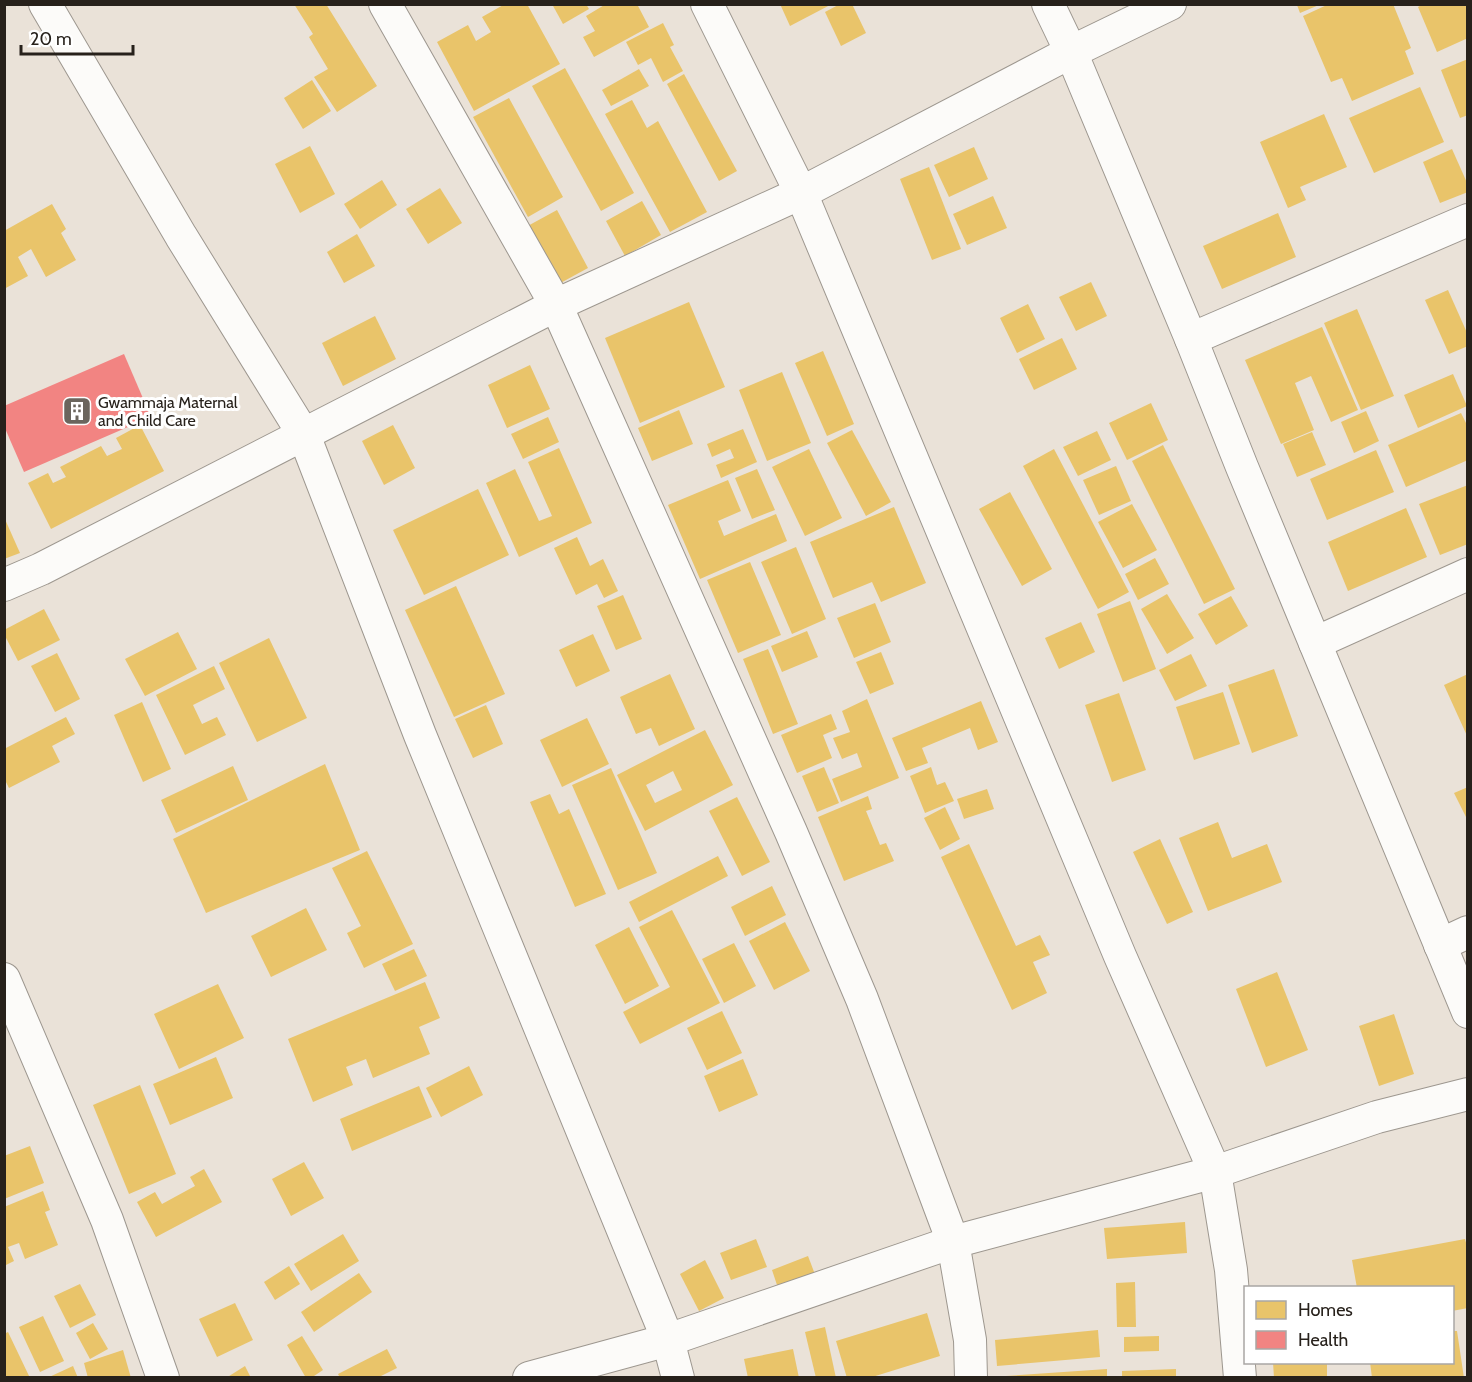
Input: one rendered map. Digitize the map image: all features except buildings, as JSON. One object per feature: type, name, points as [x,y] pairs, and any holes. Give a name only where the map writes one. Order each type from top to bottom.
[{"type":"street","points":[[45,4],[181,236],[304,435],[420,735],[668,1340],[678,1377]]},
{"type":"street","points":[[385,4],[556,305],[791,832],[862,999],[953,1242],[970,1340],[971,1377]]},
{"type":"street","points":[[706,4],[801,193],[1116,945],[1215,1172],[1231,1270],[1240,1377]]},
{"type":"street","points":[[1048,4],[1071,52],[1191,339],[1467,1012]]},
{"type":"street","points":[[4,585],[51,564],[556,305],[801,193],[1071,52],[1170,4]]},
{"type":"street","points":[[1191,339],[1467,219]]},
{"type":"street","points":[[1315,643],[1467,574]]},
{"type":"street","points":[[1440,945],[1467,932]]},
{"type":"street","points":[[4,979],[106,1220],[163,1377]]},
{"type":"street","points":[[529,1377],[668,1340],[953,1242],[1215,1172],[1377,1117],[1467,1094]]},
{"type":"place","name":"Gwammaja Maternal and Child Care","points":[[77,411]]}]
